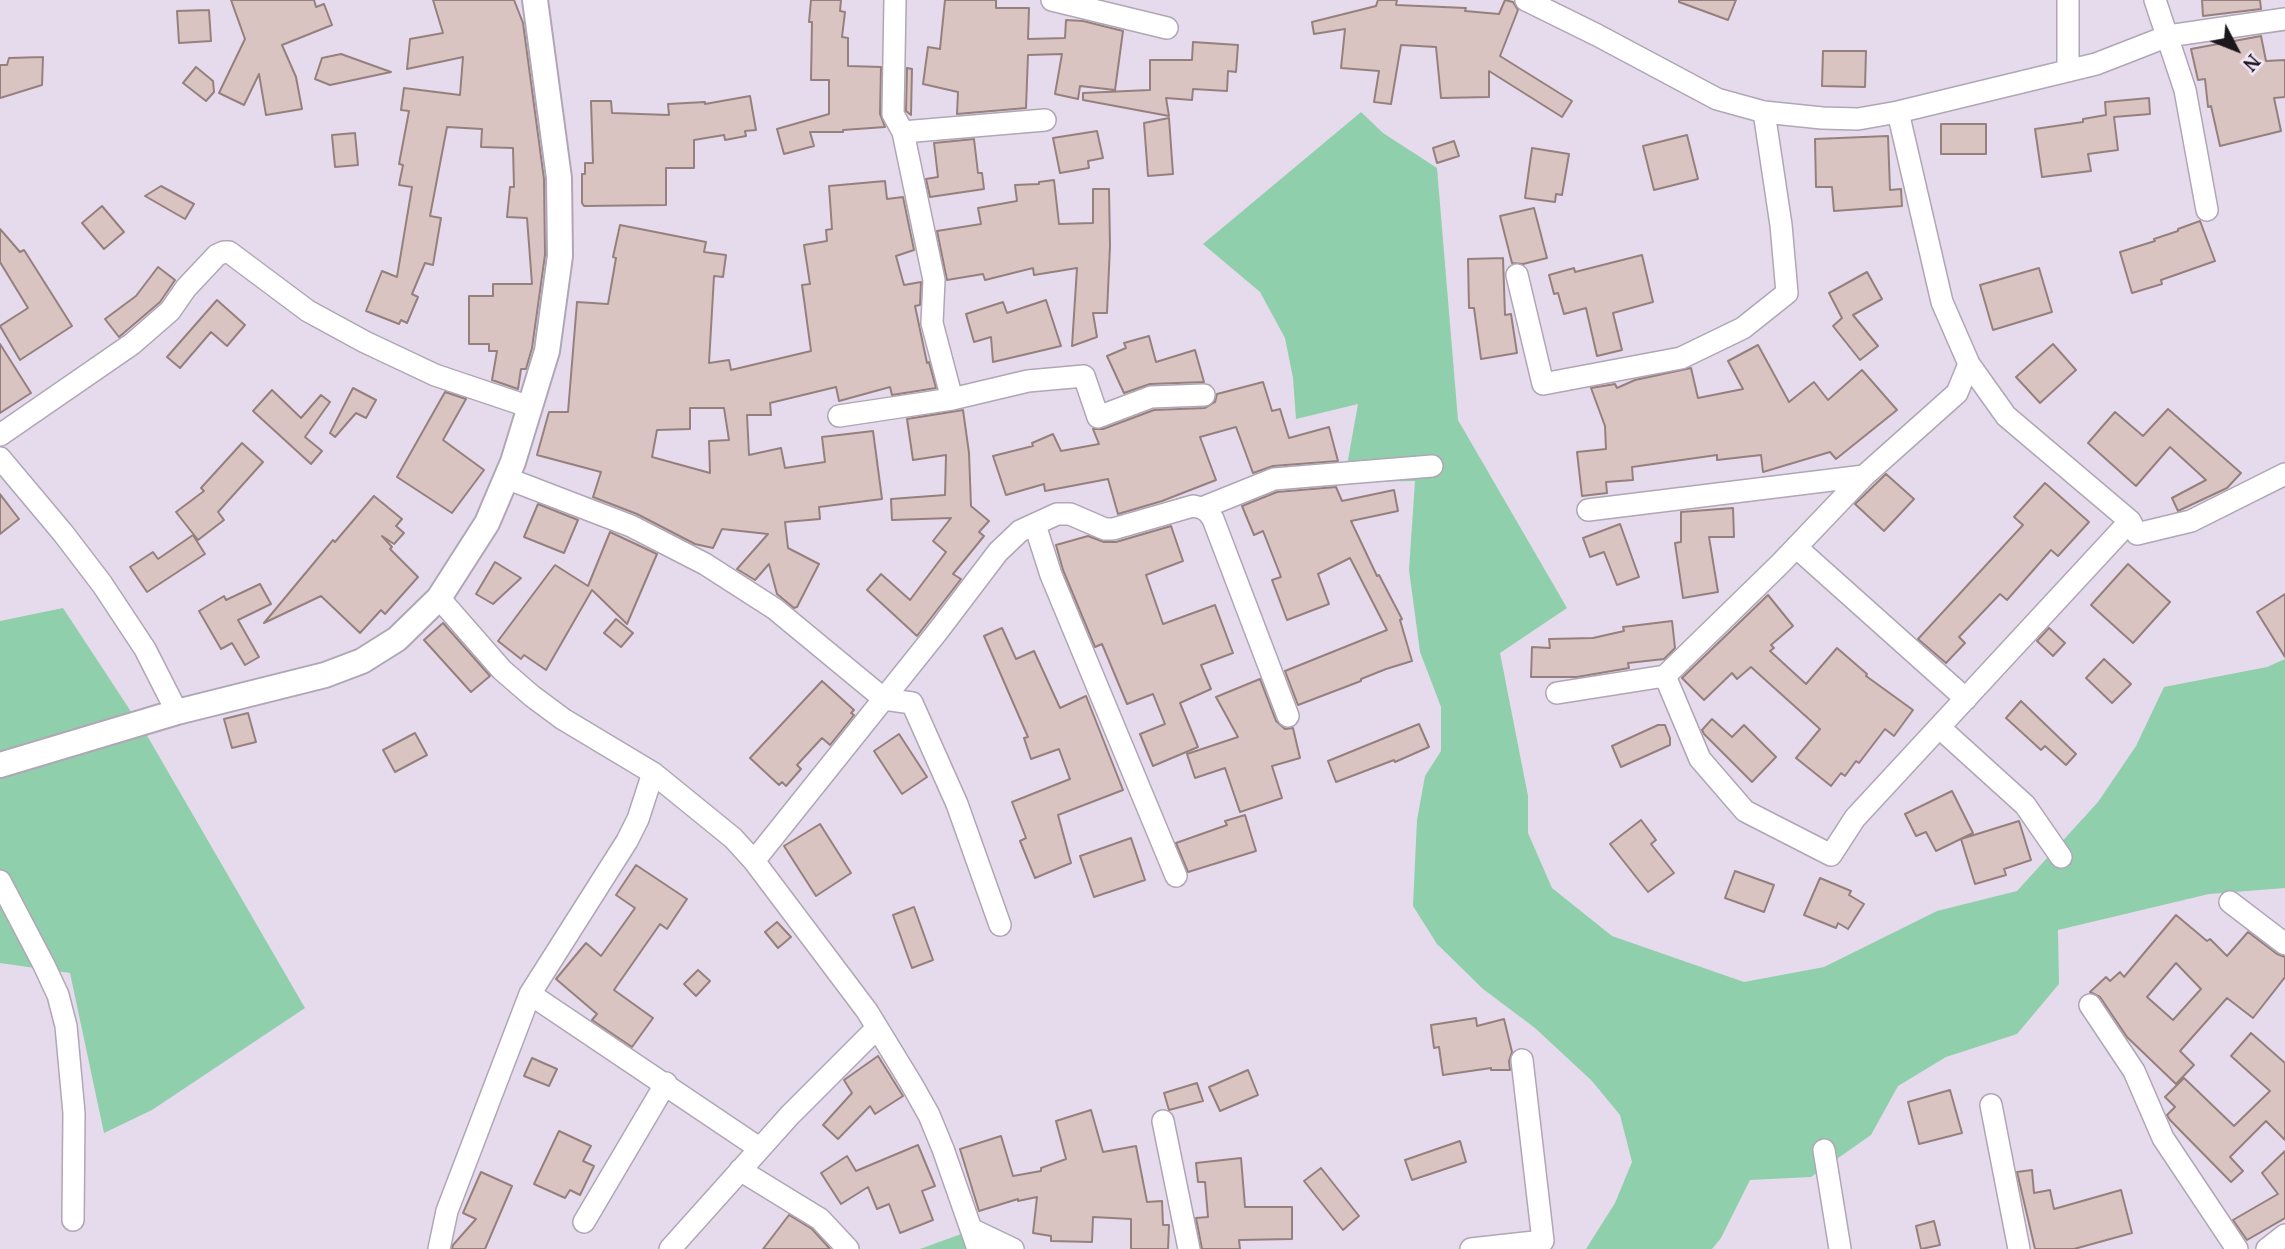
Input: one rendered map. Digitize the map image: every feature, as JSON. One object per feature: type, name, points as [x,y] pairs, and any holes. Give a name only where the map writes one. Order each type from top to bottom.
[{"type":"street","points":[[0,765],[177,712],[325,675],[362,661],[397,639],[439,598],[487,523],[506,478],[547,351],[560,256],[559,178],[535,0]]},
{"type":"street","points":[[895,0],[893,114],[903,132],[934,281],[932,323],[952,399]]},
{"type":"street","points":[[1052,0],[1167,28]]},
{"type":"street","points":[[1526,0],[1717,99],[1764,112],[1858,119],[1898,112],[2096,64],[2168,36],[2285,19]]},
{"type":"street","points":[[2068,0],[2068,71]]},
{"type":"street","points":[[2155,0],[2185,90],[2207,210]]},
{"type":"street","points":[[1517,275],[1543,384],[1681,358],[1743,328],[1787,293],[1781,225],[1764,112]]},
{"type":"street","points":[[1898,112],[1942,302],[1969,364],[2006,416],[2130,521],[2137,534],[2191,521],[2285,474]]},
{"type":"street","points":[[903,132],[1045,120]]},
{"type":"street","points":[[0,435],[132,344],[170,311],[186,288],[223,251],[229,252],[308,311],[365,342],[435,374],[530,407]]},
{"type":"street","points":[[1557,694],[1665,677],[1864,476],[1956,394],[1969,364]]},
{"type":"street","points":[[839,416],[952,399],[1028,381],[1084,376],[1098,417],[1151,397],[1203,395]]},
{"type":"street","points":[[0,458],[102,584],[145,649],[177,712]]},
{"type":"street","points":[[1202,508],[1274,479],[1432,466]]},
{"type":"street","points":[[1588,510],[1864,476]]},
{"type":"street","points":[[506,478],[631,526],[705,564],[775,609],[884,699],[912,703],[957,804],[1000,925]]},
{"type":"street","points":[[754,860],[998,552],[1020,531],[1064,513],[1098,527],[1113,529],[1179,509],[1193,506],[1202,508],[1213,519],[1288,716]]},
{"type":"street","points":[[1665,677],[1700,759],[1745,811],[1831,855],[1855,818],[2130,521]]},
{"type":"street","points":[[1035,525],[1051,575],[1176,876]]},
{"type":"street","points":[[1796,547],[1966,699]]},
{"type":"street","points":[[439,598],[502,670],[532,696],[563,719],[653,773],[733,838],[754,860],[867,1011],[929,1115],[975,1239],[1013,1249]]},
{"type":"street","points":[[1940,727],[2025,805],[2061,857]]},
{"type":"street","points":[[439,1249],[447,1211],[530,994],[627,841],[638,819],[653,773]]},
{"type":"street","points":[[0,881],[58,995],[66,1026],[74,1113],[73,1220]]},
{"type":"street","points":[[2230,902],[2285,944]]},
{"type":"street","points":[[530,994],[759,1148]]},
{"type":"street","points":[[2090,1005],[2134,1072],[2163,1138],[2237,1249]]},
{"type":"street","points":[[670,1249],[759,1148],[876,1029]]},
{"type":"street","points":[[1471,1249],[1543,1241],[1522,1060]]},
{"type":"street","points":[[584,1222],[666,1083]]},
{"type":"street","points":[[1991,1105],[2019,1249]]},
{"type":"street","points":[[1163,1121],[1189,1249]]},
{"type":"street","points":[[1824,1150],[1840,1249]]},
{"type":"street","points":[[740,1170],[820,1219],[848,1249]]},
{"type":"street","points":[[2267,1249],[2285,1235]]},
{"type":"green space","points":[[1361,112],[1383,133],[1437,168],[1458,420],[1567,608],[1500,653],[1528,796],[1528,833],[1552,888],[1612,936],[1744,982],[1824,967],[1937,911],[2017,891],[2098,802],[2136,746],[2164,687],[2267,667],[2285,659],[2285,888],[2209,894],[2058,930],[2059,984],[2017,1034],[1946,1057],[1898,1086],[1871,1135],[1811,1177],[1750,1180],[1721,1238],[1712,1249],[1586,1249],[1615,1203],[1632,1162],[1620,1115],[1592,1081],[1535,1028],[1483,989],[1437,944],[1413,906],[1417,820],[1425,776],[1441,751],[1441,707],[1420,652],[1409,570],[1415,481],[1344,482],[1358,404],[1296,419],[1293,378],[1285,338],[1260,292],[1203,244]]},
{"type":"green space","points":[[63,608],[149,739],[305,1008],[152,1110],[104,1133],[70,973],[0,963],[0,621]]},
{"type":"green space","points":[[983,1226],[1022,1249],[920,1249]]},
{"type":"building","points":[[231,0],[314,0],[316,7],[324,4],[332,25],[282,45],[296,77],[302,109],[266,115],[259,74],[244,105],[219,93],[245,39]]},
{"type":"building","points":[[433,0],[514,0],[523,23],[544,179],[545,255],[532,348],[526,369],[521,369],[518,389],[492,380],[497,351],[489,351],[489,344],[469,344],[469,296],[493,296],[493,284],[532,284],[527,218],[507,217],[510,187],[514,187],[513,148],[481,147],[482,129],[447,127],[430,216],[441,218],[433,265],[425,263],[412,294],[418,297],[407,323],[401,320],[399,324],[366,311],[382,271],[397,277],[412,187],[399,185],[403,165],[399,164],[409,111],[401,110],[404,88],[460,95],[463,57],[407,69],[410,39],[443,33]]},
{"type":"building","points":[[811,0],[841,0],[840,11],[845,12],[842,37],[848,38],[848,66],[881,67],[880,114],[885,127],[843,132],[810,132],[814,146],[784,154],[777,129],[829,114],[829,80],[811,80]]},
{"type":"building","points":[[945,0],[996,0],[996,8],[1029,8],[1028,39],[1065,38],[1066,20],[1083,21],[1123,31],[1115,90],[1080,86],[1078,99],[1055,94],[1062,54],[1028,55],[1026,108],[957,114],[958,92],[923,84],[928,47],[940,49]]},
{"type":"building","points":[[1378,0],[1397,0],[1396,5],[1466,8],[1465,11],[1499,14],[1505,0],[1513,2],[1518,10],[1500,56],[1572,101],[1562,117],[1489,71],[1489,97],[1441,98],[1436,47],[1401,45],[1391,104],[1374,102],[1379,71],[1341,68],[1345,29],[1314,34],[1312,22],[1376,6]]},
{"type":"building","points":[[1679,0],[1736,0],[1728,20]]},
{"type":"building","points":[[2202,0],[2260,0],[2261,9],[2203,16]]},
{"type":"building","points":[[209,10],[211,41],[179,43],[177,11]]},
{"type":"building","points":[[2261,36],[2266,61],[2285,60],[2285,97],[2274,98],[2281,131],[2220,146],[2211,106],[2208,107],[2205,79],[2198,80],[2191,49]]},
{"type":"building","points":[[1193,42],[1238,45],[1236,72],[1228,71],[1227,91],[1193,89],[1192,100],[1166,98],[1169,116],[1083,100],[1083,93],[1150,90],[1150,60],[1192,60]]},
{"type":"building","points":[[1823,51],[1866,51],[1865,87],[1822,86]]},
{"type":"building","points":[[341,54],[391,72],[330,85],[315,79],[322,58]]},
{"type":"building","points":[[43,57],[42,85],[0,98],[0,65],[7,65],[9,58]]},
{"type":"building","points":[[196,67],[213,81],[214,92],[206,101],[183,83]]},
{"type":"building","points":[[907,68],[912,69],[911,115],[906,111]]},
{"type":"building","points":[[750,96],[756,130],[745,131],[746,136],[725,140],[724,135],[694,140],[694,168],[666,168],[666,205],[584,206],[582,203],[582,174],[585,174],[585,163],[593,163],[591,101],[611,101],[612,113],[669,115],[668,104],[705,104]]},
{"type":"building","points":[[2149,98],[2150,114],[2114,117],[2118,150],[2088,154],[2091,171],[2042,177],[2035,129],[2083,122],[2083,119],[2106,115],[2105,102]]},
{"type":"building","points":[[1169,118],[1173,174],[1148,176],[1144,123]]},
{"type":"building","points":[[1941,124],[1986,124],[1986,154],[1941,154]]},
{"type":"building","points":[[1097,131],[1103,158],[1088,161],[1089,168],[1060,173],[1053,138]]},
{"type":"building","points":[[355,133],[358,165],[335,167],[332,135]]},
{"type":"building","points":[[1687,135],[1698,179],[1654,190],[1643,146]]},
{"type":"building","points":[[1888,136],[1890,190],[1901,189],[1902,206],[1834,211],[1832,187],[1816,187],[1815,139]]},
{"type":"building","points":[[974,139],[978,173],[982,173],[984,189],[930,197],[926,179],[938,177],[934,143]]},
{"type":"building","points":[[1454,141],[1459,156],[1437,163],[1433,148]]},
{"type":"building","points":[[1532,148],[1569,154],[1562,195],[1556,194],[1555,202],[1525,198]]},
{"type":"building","points":[[1054,180],[1059,224],[1093,223],[1093,189],[1109,189],[1107,313],[1093,313],[1097,337],[1072,346],[1077,268],[1034,275],[1033,268],[985,280],[983,274],[947,280],[937,231],[981,224],[978,208],[1017,201],[1015,185]]},
{"type":"building","points":[[885,181],[887,199],[903,197],[914,250],[896,256],[904,285],[921,282],[920,305],[915,306],[927,363],[929,362],[936,388],[892,395],[890,387],[839,401],[836,387],[770,403],[771,415],[747,415],[749,455],[781,448],[785,468],[825,462],[822,437],[873,431],[882,499],[819,507],[820,519],[785,522],[788,548],[819,564],[797,607],[794,608],[777,594],[769,564],[755,580],[737,569],[768,534],[722,529],[713,548],[695,544],[637,514],[593,497],[601,472],[537,455],[549,412],[568,412],[577,302],[608,304],[616,258],[613,257],[620,225],[706,242],[704,252],[726,255],[723,277],[714,276],[709,363],[729,360],[731,370],[811,351],[802,285],[810,284],[804,245],[827,241],[826,230],[832,229],[829,186]],"holes":[[[690,408],[724,408],[729,440],[709,441],[710,473],[652,457],[657,430],[690,429]]]},
{"type":"building","points":[[161,186],[194,204],[185,219],[145,196]]},
{"type":"building","points":[[102,206],[124,232],[104,249],[82,223]]},
{"type":"building","points":[[1534,208],[1547,258],[1523,264],[1512,263],[1500,216]]},
{"type":"building","points":[[2200,221],[2215,261],[2161,280],[2162,284],[2132,293],[2120,252],[2155,241],[2154,239]]},
{"type":"building","points":[[0,229],[20,252],[24,250],[72,326],[20,360],[0,326],[28,308],[0,262]]},
{"type":"building","points":[[1642,255],[1653,302],[1613,313],[1622,350],[1597,356],[1586,308],[1564,314],[1558,293],[1554,294],[1549,275],[1574,268],[1575,272]]},
{"type":"building","points":[[1503,258],[1505,315],[1511,314],[1517,353],[1481,359],[1474,308],[1469,308],[1468,259]]},
{"type":"building","points":[[158,267],[175,280],[160,302],[119,337],[105,319],[136,296]]},
{"type":"building","points":[[2039,268],[2052,312],[1993,330],[1980,285]]},
{"type":"building","points":[[1867,272],[1882,299],[1853,315],[1878,346],[1860,360],[1833,326],[1842,318],[1829,293]]},
{"type":"building","points":[[217,300],[245,325],[227,346],[211,332],[180,368],[167,357]]},
{"type":"building","points":[[1046,300],[1061,346],[993,362],[991,337],[974,342],[966,314],[1003,302],[1007,313]]},
{"type":"building","points":[[1149,336],[1156,362],[1195,350],[1204,382],[1150,384],[1124,393],[1107,356],[1126,348],[1124,343]]},
{"type":"building","points":[[0,344],[31,393],[0,413]]},
{"type":"building","points":[[2053,344],[2076,370],[2040,403],[2016,377]]},
{"type":"building","points":[[1758,345],[1789,402],[1814,382],[1828,400],[1862,370],[1897,410],[1836,459],[1830,452],[1763,472],[1761,455],[1717,460],[1717,455],[1632,467],[1633,480],[1606,482],[1607,493],[1582,496],[1577,452],[1606,449],[1605,426],[1591,388],[1615,384],[1617,388],[1635,380],[1691,368],[1698,398],[1743,389],[1728,361]]},
{"type":"building","points":[[1263,382],[1272,411],[1280,409],[1289,438],[1329,427],[1338,461],[1273,466],[1253,473],[1236,427],[1200,437],[1216,480],[1162,501],[1118,514],[1108,479],[1045,491],[1044,484],[1006,495],[993,456],[1033,446],[1032,443],[1053,434],[1061,451],[1099,444],[1093,429],[1103,429],[1154,410],[1205,408],[1215,402],[1217,394]]},
{"type":"building","points":[[353,388],[376,400],[366,418],[356,413],[335,437],[330,433]]},
{"type":"building","points":[[272,390],[301,418],[321,395],[330,402],[305,437],[322,451],[311,464],[253,411]]},
{"type":"building","points":[[445,392],[466,399],[443,440],[484,470],[452,513],[397,477]]},
{"type":"building","points":[[2168,409],[2241,473],[2227,488],[2178,511],[2172,498],[2206,480],[2170,447],[2136,486],[2088,443],[2115,412],[2143,436]]},
{"type":"building","points":[[963,410],[969,453],[971,506],[989,521],[979,532],[984,536],[953,574],[961,579],[917,636],[867,590],[881,574],[910,600],[946,552],[933,541],[951,518],[892,520],[891,499],[945,495],[946,455],[913,460],[907,419]]},
{"type":"building","points":[[242,443],[263,462],[218,512],[224,520],[198,540],[176,512],[204,491],[201,488]]},
{"type":"building","points":[[1886,474],[1914,499],[1884,531],[1855,504]]},
{"type":"building","points":[[2045,483],[2089,522],[2058,556],[2051,550],[2007,600],[2000,594],[1959,637],[1965,643],[1946,663],[1918,639],[2023,525],[2014,517]]},
{"type":"building","points":[[1336,487],[1342,501],[1394,490],[1398,511],[1351,521],[1377,576],[1379,575],[1402,619],[1400,620],[1412,661],[1298,705],[1285,671],[1387,630],[1350,558],[1318,574],[1329,604],[1287,620],[1272,580],[1281,577],[1263,531],[1254,535],[1242,506],[1277,492]]},
{"type":"building","points":[[0,494],[19,519],[0,534]]},
{"type":"building","points":[[374,496],[402,519],[396,526],[404,533],[394,544],[382,536],[392,547],[390,549],[418,577],[385,614],[381,610],[360,633],[321,596],[264,623],[333,540],[335,542]]},
{"type":"building","points":[[538,504],[578,520],[564,553],[524,537]]},
{"type":"building","points":[[1733,508],[1734,537],[1709,537],[1718,592],[1683,598],[1675,543],[1681,542],[1681,512]]},
{"type":"building","points":[[1620,524],[1639,577],[1617,585],[1604,552],[1590,557],[1583,538]]},
{"type":"building","points":[[1171,526],[1183,561],[1146,575],[1163,624],[1215,605],[1233,653],[1201,665],[1211,689],[1180,703],[1198,747],[1153,766],[1140,734],[1165,724],[1153,694],[1127,704],[1102,644],[1095,647],[1063,570],[1056,545],[1088,536],[1104,542],[1116,542]]},
{"type":"building","points":[[610,532],[657,554],[627,624],[592,590],[546,670],[524,655],[521,659],[498,641],[555,565],[588,586]]},
{"type":"building","points":[[193,535],[205,554],[147,592],[130,567],[153,552],[158,559]]},
{"type":"building","points":[[495,562],[521,578],[493,604],[476,594]]},
{"type":"building","points":[[2128,564],[2170,602],[2133,643],[2091,605]]},
{"type":"building","points":[[260,584],[271,604],[238,620],[259,657],[245,665],[232,643],[221,649],[199,611],[224,596],[226,600]]},
{"type":"building","points":[[2285,594],[2285,657],[2257,612]]},
{"type":"building","points":[[1768,595],[1793,626],[1771,645],[1774,648],[1770,651],[1806,684],[1837,648],[1867,674],[1866,676],[1913,710],[1894,736],[1885,729],[1859,763],[1856,761],[1845,776],[1841,773],[1831,786],[1796,758],[1820,729],[1751,667],[1737,679],[1732,673],[1704,700],[1682,678]]},
{"type":"building","points":[[616,619],[633,633],[621,647],[604,633]]},
{"type":"building","points":[[1672,621],[1675,648],[1664,659],[1628,663],[1629,668],[1577,677],[1531,677],[1532,647],[1550,648],[1549,639],[1593,638],[1624,631],[1623,627]]},
{"type":"building","points":[[443,623],[490,676],[471,692],[424,640]]},
{"type":"building","points":[[1002,628],[1016,659],[1034,651],[1060,708],[1086,696],[1123,790],[1058,815],[1071,863],[1035,878],[1020,841],[1026,838],[1012,802],[1070,779],[1059,749],[1031,759],[1024,738],[1028,737],[984,636]]},
{"type":"building","points":[[2049,628],[2065,643],[2053,656],[2037,641]]},
{"type":"building","points":[[2104,659],[2131,684],[2112,703],[2086,678]]},
{"type":"building","points":[[1260,679],[1276,721],[1285,729],[1293,728],[1300,758],[1272,766],[1282,798],[1240,812],[1225,768],[1195,778],[1187,754],[1238,737],[1216,697]]},
{"type":"building","points":[[822,681],[854,710],[851,713],[854,715],[830,745],[822,738],[797,765],[801,769],[786,786],[782,782],[779,785],[750,758]]},
{"type":"building","points":[[2021,701],[2076,754],[2066,765],[2045,746],[2041,750],[2006,718]]},
{"type":"building","points":[[248,713],[256,742],[232,748],[224,719]]},
{"type":"building","points":[[1712,719],[1732,737],[1744,725],[1776,757],[1752,782],[1704,734],[1702,730]]},
{"type":"building","points":[[1419,724],[1429,747],[1336,782],[1328,761]]},
{"type":"building","points":[[1658,725],[1665,725],[1670,745],[1621,767],[1612,746]]},
{"type":"building","points":[[415,733],[427,755],[395,772],[383,750]]},
{"type":"building","points":[[899,734],[927,777],[902,794],[874,751]]},
{"type":"building","points":[[1952,791],[1973,833],[1936,851],[1926,832],[1916,836],[1905,814]]},
{"type":"building","points":[[1245,815],[1256,851],[1188,872],[1176,843],[1227,825],[1225,821]]},
{"type":"building","points":[[1641,820],[1656,840],[1651,844],[1674,873],[1648,892],[1610,844]]},
{"type":"building","points":[[2019,821],[2031,860],[2004,869],[2006,875],[1975,884],[1961,839]]},
{"type":"building","points":[[820,824],[851,873],[816,896],[784,846]]},
{"type":"building","points":[[1131,838],[1145,880],[1094,897],[1080,856]]},
{"type":"building","points":[[636,865],[687,899],[667,929],[660,924],[614,990],[653,1018],[632,1047],[592,1020],[597,1014],[556,979],[586,943],[601,956],[635,908],[616,895]]},
{"type":"building","points":[[1735,871],[1774,885],[1764,912],[1725,898]]},
{"type":"building","points":[[1820,878],[1851,891],[1849,895],[1864,904],[1848,929],[1838,923],[1836,928],[1804,915]]},
{"type":"building","points":[[914,907],[933,960],[912,968],[893,915]]},
{"type":"building","points":[[2176,915],[2207,941],[2210,939],[2227,956],[2248,932],[2285,957],[2285,977],[2253,1018],[2227,998],[2180,1051],[2194,1065],[2176,1084],[2127,1037],[2100,997],[2090,992],[2106,977],[2110,981],[2120,972],[2124,977]],"holes":[[[2176,963],[2201,989],[2173,1020],[2147,997]]]},
{"type":"building","points":[[777,922],[791,937],[778,948],[765,932]]},
{"type":"building","points":[[698,970],[710,981],[696,996],[684,984]]},
{"type":"building","points":[[1476,1018],[1477,1026],[1504,1019],[1512,1052],[1510,1070],[1491,1068],[1443,1075],[1439,1047],[1434,1048],[1431,1025]]},
{"type":"building","points":[[2251,1033],[2285,1063],[2285,1140],[2266,1121],[2230,1157],[2243,1171],[2231,1182],[2170,1120],[2167,1115],[2175,1107],[2165,1097],[2184,1078],[2234,1126],[2270,1091],[2231,1056]]},
{"type":"building","points":[[878,1056],[903,1096],[875,1114],[870,1106],[838,1139],[823,1125],[852,1093],[844,1080]]},
{"type":"building","points":[[532,1058],[557,1069],[549,1086],[524,1076]]},
{"type":"building","points":[[1248,1070],[1258,1095],[1220,1111],[1209,1087]]},
{"type":"building","points":[[1197,1083],[1203,1101],[1169,1110],[1164,1093]]},
{"type":"building","points":[[1950,1090],[1962,1133],[1919,1144],[1908,1102]]},
{"type":"building","points":[[1091,1110],[1103,1152],[1136,1146],[1147,1202],[1162,1201],[1163,1225],[1169,1225],[1168,1249],[1131,1249],[1131,1219],[1093,1217],[1092,1242],[1051,1241],[1051,1236],[1033,1233],[1037,1197],[1018,1199],[979,1211],[960,1149],[1001,1136],[1013,1176],[1041,1171],[1041,1168],[1066,1159],[1056,1121]]},
{"type":"building","points":[[559,1131],[591,1146],[583,1161],[594,1166],[580,1195],[570,1190],[565,1198],[534,1184]]},
{"type":"building","points":[[1460,1141],[1466,1162],[1412,1180],[1405,1160]]},
{"type":"building","points":[[918,1145],[935,1186],[922,1191],[933,1220],[900,1233],[889,1204],[877,1209],[868,1187],[841,1204],[821,1173],[847,1156],[856,1171]]},
{"type":"building","points":[[2285,1151],[2285,1218],[2247,1240],[2233,1220],[2278,1194],[2262,1173]]},
{"type":"building","points":[[1241,1158],[1245,1207],[1292,1207],[1292,1239],[1239,1240],[1240,1249],[1202,1249],[1196,1218],[1208,1217],[1205,1182],[1198,1182],[1196,1163]]},
{"type":"building","points":[[1321,1168],[1359,1216],[1343,1230],[1304,1181]]},
{"type":"building","points":[[2032,1170],[2034,1193],[2050,1190],[2054,1209],[2121,1190],[2132,1233],[2074,1249],[2035,1249],[2017,1172]]},
{"type":"building","points":[[481,1172],[512,1186],[485,1249],[452,1249],[476,1219],[463,1213]]},
{"type":"building","points":[[789,1215],[812,1229],[830,1249],[763,1249]]},
{"type":"building","points":[[1934,1221],[1940,1245],[1921,1249],[1916,1226]]}]
